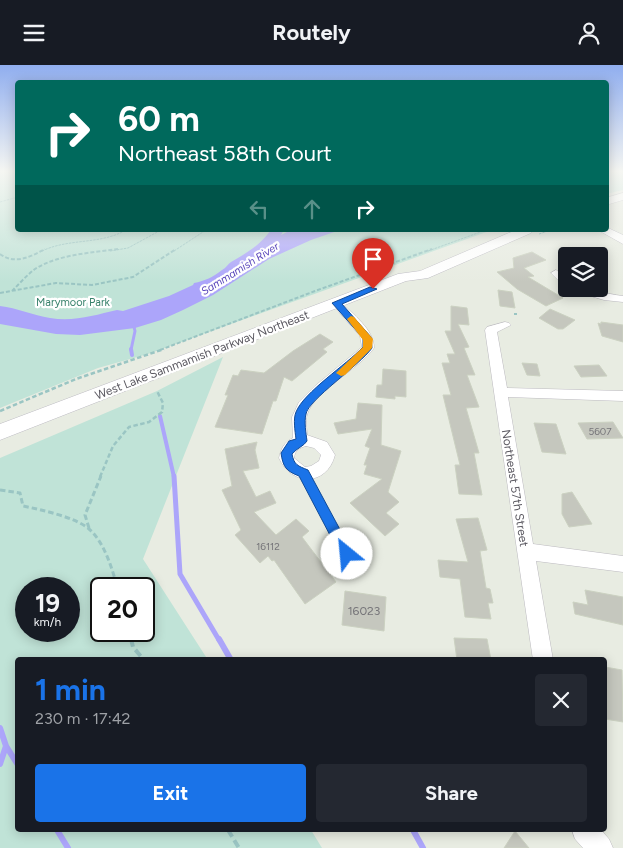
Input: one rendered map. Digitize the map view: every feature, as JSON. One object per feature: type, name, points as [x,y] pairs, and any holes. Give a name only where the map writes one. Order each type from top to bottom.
[{"type":"main road","name":"West Lake Sammamish Parkway Northeast","points":[[0,432],[403,277],[422,275],[522,232]]},
{"type":"main road","points":[[608,232],[623,240]]},
{"type":"street","points":[[604,297],[623,299]]},
{"type":"street","points":[[301,441],[300,413],[307,401],[368,348],[368,339],[336,303]]},
{"type":"street","name":"Northeast 57th Street","points":[[512,318],[492,330],[500,392],[543,657]]},
{"type":"street","points":[[500,392],[623,396]]},
{"type":"street","points":[[301,441],[318,443],[326,450],[328,455],[325,465],[313,473],[304,473],[292,469],[286,459],[289,448],[301,441]]},
{"type":"street","points":[[525,551],[623,564]]},
{"type":"lane","points":[[304,473],[355,570]]},
{"type":"path","points":[[0,254],[4,257],[22,259],[56,245],[114,237],[123,232]]},
{"type":"path","points":[[11,292],[34,271],[47,263],[65,257],[128,248],[156,232]]},
{"type":"path","points":[[0,293],[56,283],[92,285],[133,277],[203,232]]},
{"type":"path","points":[[0,411],[76,379],[187,341],[315,291],[480,232]]},
{"type":"path","points":[[113,577],[85,515],[113,446],[128,427],[149,422],[162,412],[163,403],[157,391]]},
{"type":"path","points":[[0,490],[20,493],[23,506],[89,527]]},
{"type":"path","points":[[132,642],[133,647],[141,657]]},
{"type":"path","points":[[229,832],[239,848]]},
{"type":"green space","name":"Marymoor Park","points":[[0,209],[15,209],[15,232],[486,232],[148,354],[98,368],[0,408]]},
{"type":"green space","points":[[223,357],[143,559],[155,577],[90,577],[90,642],[155,642],[155,578],[206,657],[15,657],[15,832],[312,832],[322,848],[0,848],[0,458],[157,391]]},
{"type":"water","name":"Sammamish River","points":[[269,232],[283,232],[281,235],[287,232],[334,232],[269,259],[213,295],[183,310],[161,320],[135,328],[80,335],[56,334],[0,324],[0,306],[59,319],[84,317],[117,310],[123,311],[169,296],[215,275],[262,240]]},
{"type":"building","points":[[532,252],[546,260],[524,268],[534,276],[528,277],[558,295],[558,297],[563,298],[546,306],[517,289],[497,272],[514,268],[513,258]]},
{"type":"building","points":[[498,290],[512,292],[515,308],[500,306]]},
{"type":"building","points":[[451,306],[467,308],[469,325],[458,324],[469,347],[464,348],[475,375],[467,375],[479,407],[466,408],[479,453],[474,453],[482,495],[459,494],[455,465],[460,465],[443,395],[451,395],[442,363],[450,363],[447,354],[455,354],[445,331],[451,331]]},
{"type":"building","points":[[550,309],[575,320],[563,329],[558,329],[539,318]]},
{"type":"building","points":[[601,322],[623,325],[623,342],[602,336],[598,323],[601,324]]},
{"type":"building","points":[[320,334],[333,342],[323,349],[327,352],[292,381],[284,377],[276,401],[273,401],[262,434],[215,427],[228,395],[225,395],[233,375],[238,376],[241,370],[264,373]]},
{"type":"building","points":[[522,363],[537,364],[540,376],[527,375]]},
{"type":"building","points":[[599,365],[607,376],[581,377],[574,366]]},
{"type":"building","points":[[383,369],[406,371],[406,397],[395,396],[395,399],[376,397],[377,385],[382,385]]},
{"type":"building","points":[[358,403],[382,405],[381,445],[401,451],[388,492],[399,502],[386,513],[399,524],[385,536],[350,503],[382,479],[364,474],[367,465],[364,465],[370,448],[365,446],[372,429],[338,434],[334,423],[356,419]]},
{"type":"building","points":[[613,422],[623,438],[587,439],[578,423]]},
{"type":"building","points":[[534,423],[556,424],[566,454],[542,452]]},
{"type":"building","points":[[257,442],[255,450],[259,468],[243,471],[256,497],[270,491],[276,503],[254,512],[276,535],[296,519],[309,531],[302,537],[336,582],[305,604],[274,560],[272,561],[268,556],[260,563],[235,535],[241,530],[222,490],[232,486],[225,449]]},
{"type":"building","points":[[572,492],[592,524],[569,527],[562,514],[562,494]]},
{"type":"building","points":[[478,518],[487,550],[480,551],[486,588],[490,589],[493,603],[488,603],[491,619],[465,617],[460,579],[440,577],[438,560],[468,562],[456,519]]},
{"type":"building","points":[[585,590],[623,597],[623,625],[575,614],[573,602],[588,605]]},
{"type":"building","points":[[345,591],[386,597],[384,631],[342,625]]},
{"type":"building","points":[[454,638],[487,639],[490,657],[457,657]]},
{"type":"building","points":[[607,667],[622,670],[623,722],[607,719]]},
{"type":"building","points":[[516,832],[529,848],[504,848]]},
{"type":"waterway","points":[[131,350],[135,331],[133,323]]},
{"type":"waterway","points":[[131,350],[132,355]]},
{"type":"waterway","points":[[160,416],[174,477]]},
{"type":"waterway","points":[[174,476],[180,574],[219,640]]},
{"type":"waterway","points":[[219,639],[229,657]]},
{"type":"waterway","points":[[0,728],[6,746]]},
{"type":"waterway","points":[[0,764],[6,746]]},
{"type":"waterway","points":[[6,746],[15,760]]},
{"type":"waterway","points":[[58,832],[68,848]]},
{"type":"waterway","points":[[414,832],[423,848]]},
{"type":"slow traffic","points":[[341,373],[368,348],[368,339],[351,319]]},
{"type":"route","points":[[347,554],[304,473],[292,469],[286,459],[286,453],[293,444],[301,441],[300,413],[307,401],[368,348],[368,339],[336,303],[373,289]]}]
